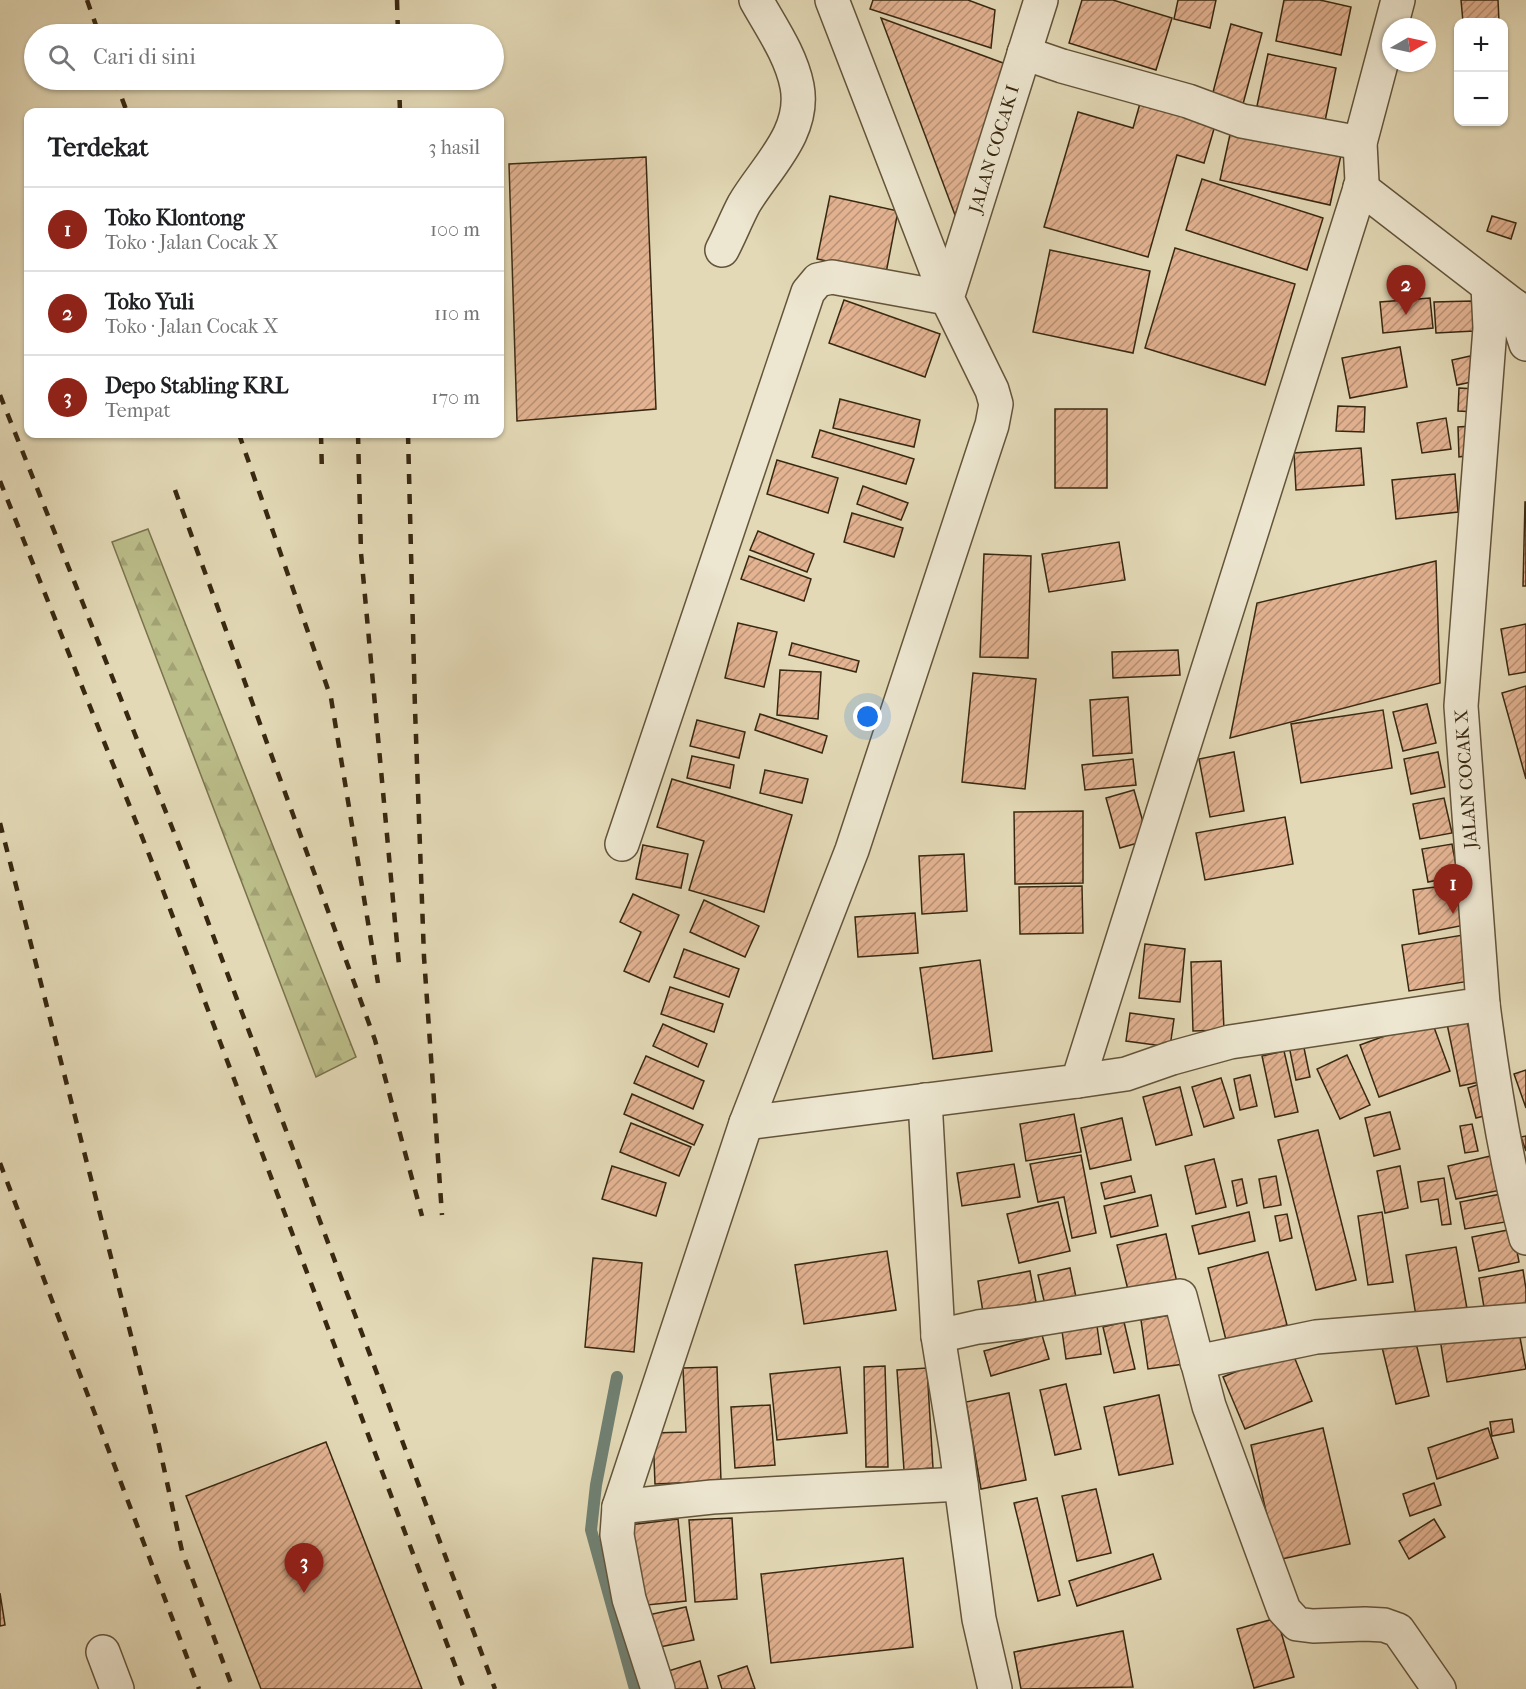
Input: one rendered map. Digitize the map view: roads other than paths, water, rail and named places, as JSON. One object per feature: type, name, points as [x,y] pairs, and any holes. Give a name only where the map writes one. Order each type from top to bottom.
[{"type":"street","points":[[722,250],[745,203],[790,135],[797,108],[797,87],[787,57],[756,0]]},
{"type":"street","points":[[658,1689],[629,1599],[617,1535],[619,1507],[746,1123],[852,850],[992,425],[996,404],[992,390],[947,297],[832,0]]},
{"type":"street","name":"JALAN COCAK I","points":[[947,297],[1041,0]]},
{"type":"street","points":[[1078,1081],[1362,182],[1360,143],[1398,0]]},
{"type":"street","points":[[1024,53],[1062,66],[1188,101],[1242,121],[1360,143]]},
{"type":"street","points":[[1360,188],[1509,301],[1526,344]]},
{"type":"street","points":[[622,844],[808,292],[818,280],[832,278],[947,297]]},
{"type":"street","name":"JALAN COCAK X","points":[[1509,301],[1490,328],[1461,706],[1491,1071],[1526,1238]]},
{"type":"street","points":[[746,1123],[1126,1074],[1230,1042],[1484,1004]]},
{"type":"street","points":[[925,1100],[938,1336],[979,1619],[995,1689]]},
{"type":"street","points":[[938,1336],[978,1327],[1021,1323],[1180,1296],[1209,1406],[1284,1610],[1297,1624],[1313,1626],[1384,1625],[1398,1630],[1439,1689]]},
{"type":"street","points":[[1197,1362],[1316,1337],[1526,1320]]},
{"type":"street","points":[[619,1507],[712,1497],[961,1484]]},
{"type":"street","points":[[103,1652],[117,1689]]},
{"type":"waterway","points":[[617,1377],[596,1485],[591,1530],[635,1689]]},
{"type":"railway","points":[[87,0],[95,24]]},
{"type":"railway","points":[[397,0],[398,24]]},
{"type":"railway","points":[[119,90],[126,108]]},
{"type":"railway","points":[[399,90],[400,108]]},
{"type":"railway","points":[[0,395],[183,855],[495,1689]]},
{"type":"railway","points":[[240,438],[331,698],[378,983]]},
{"type":"railway","points":[[321,438],[322,474]]},
{"type":"railway","points":[[358,438],[361,553],[399,965]]},
{"type":"railway","points":[[408,438],[424,957],[442,1215]]},
{"type":"railway","points":[[0,481],[156,872],[464,1689]]},
{"type":"railway","points":[[175,490],[375,1040],[422,1216]]},
{"type":"railway","points":[[0,823],[158,1441],[182,1551],[233,1689]]},
{"type":"railway","points":[[0,1163],[199,1689]]},
{"type":"place","name":"Toko Yuli","points":[[1406,315]]},
{"type":"place","name":"Toko Klontong","points":[[1453,914]]},
{"type":"place","name":"Depo Stabling KRL","points":[[304,1593]]}]
